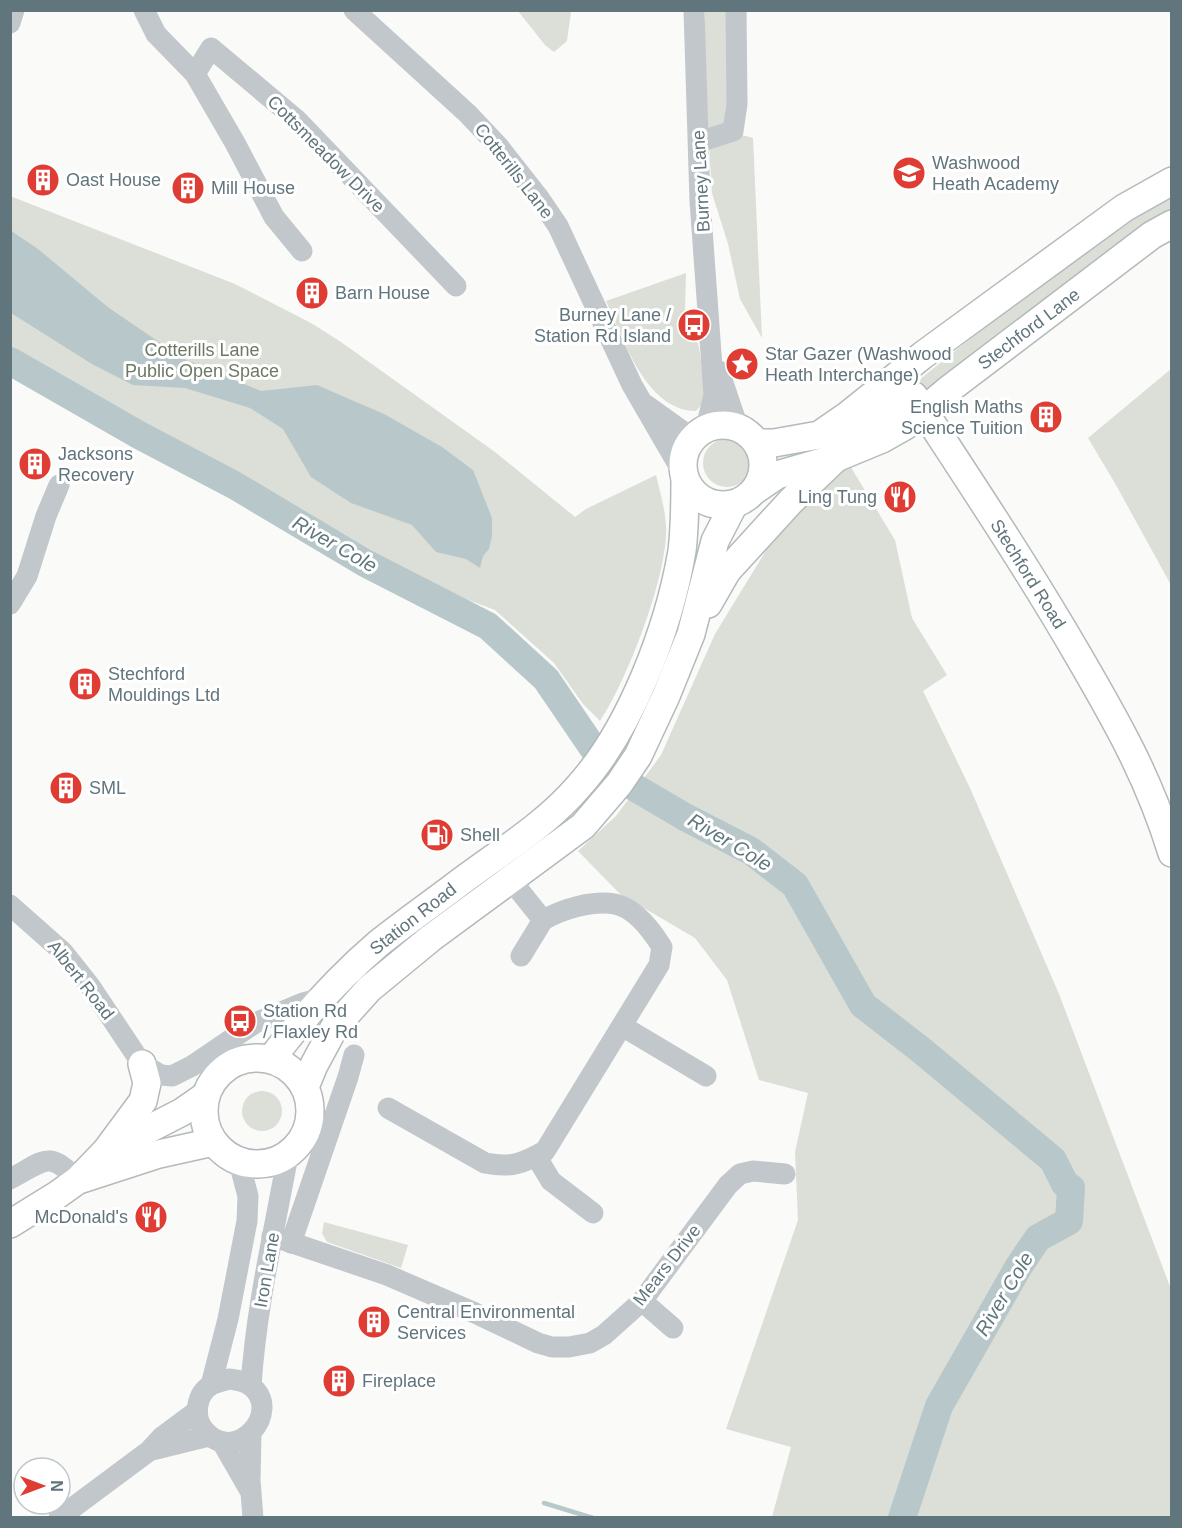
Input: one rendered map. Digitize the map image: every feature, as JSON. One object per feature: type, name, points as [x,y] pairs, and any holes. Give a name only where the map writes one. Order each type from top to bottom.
[{"type":"main road","points":[[745,497],[723,506],[703,500],[695,494],[684,476],[683,460],[686,448],[699,433],[722,424],[774,443],[819,435],[848,415],[923,355],[1124,208],[1172,181]]},
{"type":"main road","name":"Stechford Lane","points":[[745,497],[777,475],[836,458],[882,439],[924,412],[948,390],[1152,235],[1172,224]]},
{"type":"main road","name":"Stechford Road","points":[[819,435],[842,430],[878,414],[895,401],[914,396],[953,453],[1061,626],[1119,725],[1149,786],[1172,853]]},
{"type":"main road","points":[[305,1087],[334,1028],[369,989],[431,938],[583,826],[638,756],[659,713],[691,634],[716,541],[745,497],[760,482],[764,462],[748,435]]},
{"type":"main road","points":[[691,634],[727,571],[791,501],[836,458]]},
{"type":"main road","name":"Station Road","points":[[311,1001],[379,944],[466,878],[506,851],[580,786],[613,739],[640,687],[657,645],[682,551],[684,476]]},
{"type":"main road","points":[[271,1059],[311,1001]]},
{"type":"main road","points":[[250,1057],[271,1059],[297,1074],[305,1087],[310,1106],[309,1124],[301,1142],[288,1155],[277,1161],[264,1164],[239,1162],[225,1154],[213,1142],[206,1128],[203,1112],[205,1096],[214,1077],[230,1064],[250,1057]]},
{"type":"main road","points":[[10,1224],[78,1180],[106,1151],[143,1101],[147,1083],[142,1064]]},
{"type":"main road","points":[[106,1151],[182,1112],[205,1096]]},
{"type":"main road","points":[[78,1180],[159,1154],[213,1142]]},
{"type":"street","points":[[10,23],[14,10]]},
{"type":"street","points":[[144,10],[156,34],[195,74],[236,143],[274,217],[302,251]]},
{"type":"street","name":"Cotterills Lane","points":[[354,10],[468,114],[499,147],[539,198],[558,226],[641,401],[684,476]]},
{"type":"street","name":"Burney Lane","points":[[694,10],[700,201],[714,395],[699,433]]},
{"type":"street","points":[[699,142],[734,131],[737,104],[736,10]]},
{"type":"street","name":"Cottsmeadow Drive","points":[[195,74],[211,48],[297,120],[456,286]]},
{"type":"street","name":"Burney Lane","points":[[711,351],[748,435]]},
{"type":"street","name":"Cotterills Lane","points":[[641,401],[699,433]]},
{"type":"street","points":[[10,604],[27,576],[46,516],[59,485]]},
{"type":"street","points":[[510,879],[543,920]]},
{"type":"street","name":"Albert Road","points":[[10,904],[63,952],[90,986],[142,1064]]},
{"type":"street","points":[[388,1108],[485,1163],[501,1166],[521,1164],[545,1151],[659,965],[662,947],[651,930],[616,904],[592,904],[564,911],[543,920],[520,956]]},
{"type":"street","name":"Station Road","points":[[142,1064],[161,1075],[172,1076],[192,1066],[255,1023],[311,1001]]},
{"type":"street","points":[[622,1026],[706,1076]]},
{"type":"street","points":[[282,1239],[341,1075],[354,1055]]},
{"type":"street","name":"Iron Lane","points":[[251,1386],[254,1347],[282,1239],[288,1155]]},
{"type":"street","points":[[536,1156],[551,1181],[593,1213]]},
{"type":"street","points":[[10,1179],[46,1160],[56,1161],[78,1180]]},
{"type":"street","name":"Iron Lane","points":[[211,1385],[228,1319],[247,1221],[248,1197],[239,1162]]},
{"type":"street","name":"Mears Drive","points":[[282,1239],[387,1275],[538,1343],[552,1347],[569,1347],[590,1343],[604,1335],[642,1301],[728,1185],[740,1174],[753,1171],[785,1174]]},
{"type":"street","points":[[642,1301],[673,1328]]},
{"type":"street","points":[[149,1451],[216,1439],[238,1441],[251,1434],[259,1421],[261,1409],[259,1396],[251,1386],[243,1382],[229,1379],[211,1385],[203,1393],[197,1411],[199,1424],[216,1439],[251,1492]]},
{"type":"street","points":[[59,1518],[149,1451],[162,1437],[197,1411]]},
{"type":"street","points":[[251,1434],[253,1518]]},
{"type":"green space","points":[[518,11],[571,11],[567,41],[554,52],[545,45]]},
{"type":"green space","points":[[705,11],[730,11],[730,107],[724,130],[753,138],[762,338],[740,299],[728,244],[712,193],[704,65]]},
{"type":"green space","points":[[1171,189],[1171,217],[930,394],[919,380],[1126,214]]},
{"type":"green space","name":"Cotterills Lane Public Open Space","points":[[10,196],[235,284],[311,323],[495,452],[575,517],[586,509],[656,475],[666,525],[661,570],[654,598],[634,654],[600,721],[583,704],[554,663],[495,610],[436,588],[333,536],[278,498],[218,462],[94,399],[11,348]]},
{"type":"green space","points":[[686,273],[685,310],[699,347],[705,391],[702,404],[696,411],[678,408],[663,399],[650,386],[629,352],[606,301]]},
{"type":"green space","points":[[1171,369],[1171,585],[1088,438]]},
{"type":"green space","points":[[722,439],[732,439],[747,449],[751,463],[750,472],[741,483],[732,487],[722,487],[707,477],[703,468],[703,458],[713,443]]},
{"type":"green space","points":[[849,464],[895,540],[912,618],[947,675],[923,691],[970,788],[1059,994],[1171,1289],[1171,1517],[772,1517],[791,1447],[726,1429],[798,1220],[795,1152],[808,1093],[759,1080],[727,980],[695,938],[620,894],[578,851],[616,816],[661,755],[715,634],[773,539]]},
{"type":"green space","points":[[262,1091],[276,1097],[282,1111],[276,1125],[262,1131],[248,1125],[242,1111],[248,1097]]},
{"type":"green space","points":[[324,1222],[408,1245],[401,1268],[327,1242],[322,1233]]},
{"type":"shaded area","points":[[10,230],[38,249],[109,308],[184,359],[261,391],[317,385],[384,414],[442,447],[473,470],[492,518],[489,549],[483,556],[480,568],[466,559],[436,552],[412,525],[351,503],[311,477],[283,429],[250,408],[185,388],[133,385],[92,364],[11,313]]},
{"type":"waterway","name":"River Cole","points":[[10,361],[139,435],[234,485],[365,563],[488,626],[546,679],[610,773],[685,817],[751,851],[795,885],[863,1005],[1053,1160],[1065,1184],[1071,1188],[1069,1221],[1038,1238],[1019,1266],[939,1406],[902,1518]]},
{"type":"waterway","points":[[544,1503],[593,1518]]},
{"type":"place","name":"Washwood Heath Academy","points":[[909,173]]},
{"type":"place","name":"Oast House","points":[[43,180]]},
{"type":"place","name":"Mill House","points":[[188,188]]},
{"type":"place","name":"Barn House","points":[[312,293]]},
{"type":"place","name":"Burney Lane / Station Rd Island","points":[[694,325]]},
{"type":"place","name":"Star Gazer (Washwood Heath Interchange)","points":[[742,364]]},
{"type":"place","name":"English Maths Science Tuition","points":[[1046,417]]},
{"type":"place","name":"Jacksons Recovery","points":[[35,464]]},
{"type":"place","name":"Ling Tung","points":[[900,497]]},
{"type":"place","name":"Stechford Mouldings Ltd","points":[[85,684]]},
{"type":"place","name":"SML","points":[[66,788]]},
{"type":"place","name":"Shell","points":[[437,835]]},
{"type":"place","name":"Station Rd / Flaxley Rd","points":[[240,1021]]},
{"type":"place","name":"McDonald's","points":[[151,1217]]},
{"type":"place","name":"Central Environmental Services","points":[[374,1322]]},
{"type":"place","name":"Fireplace","points":[[339,1381]]}]
